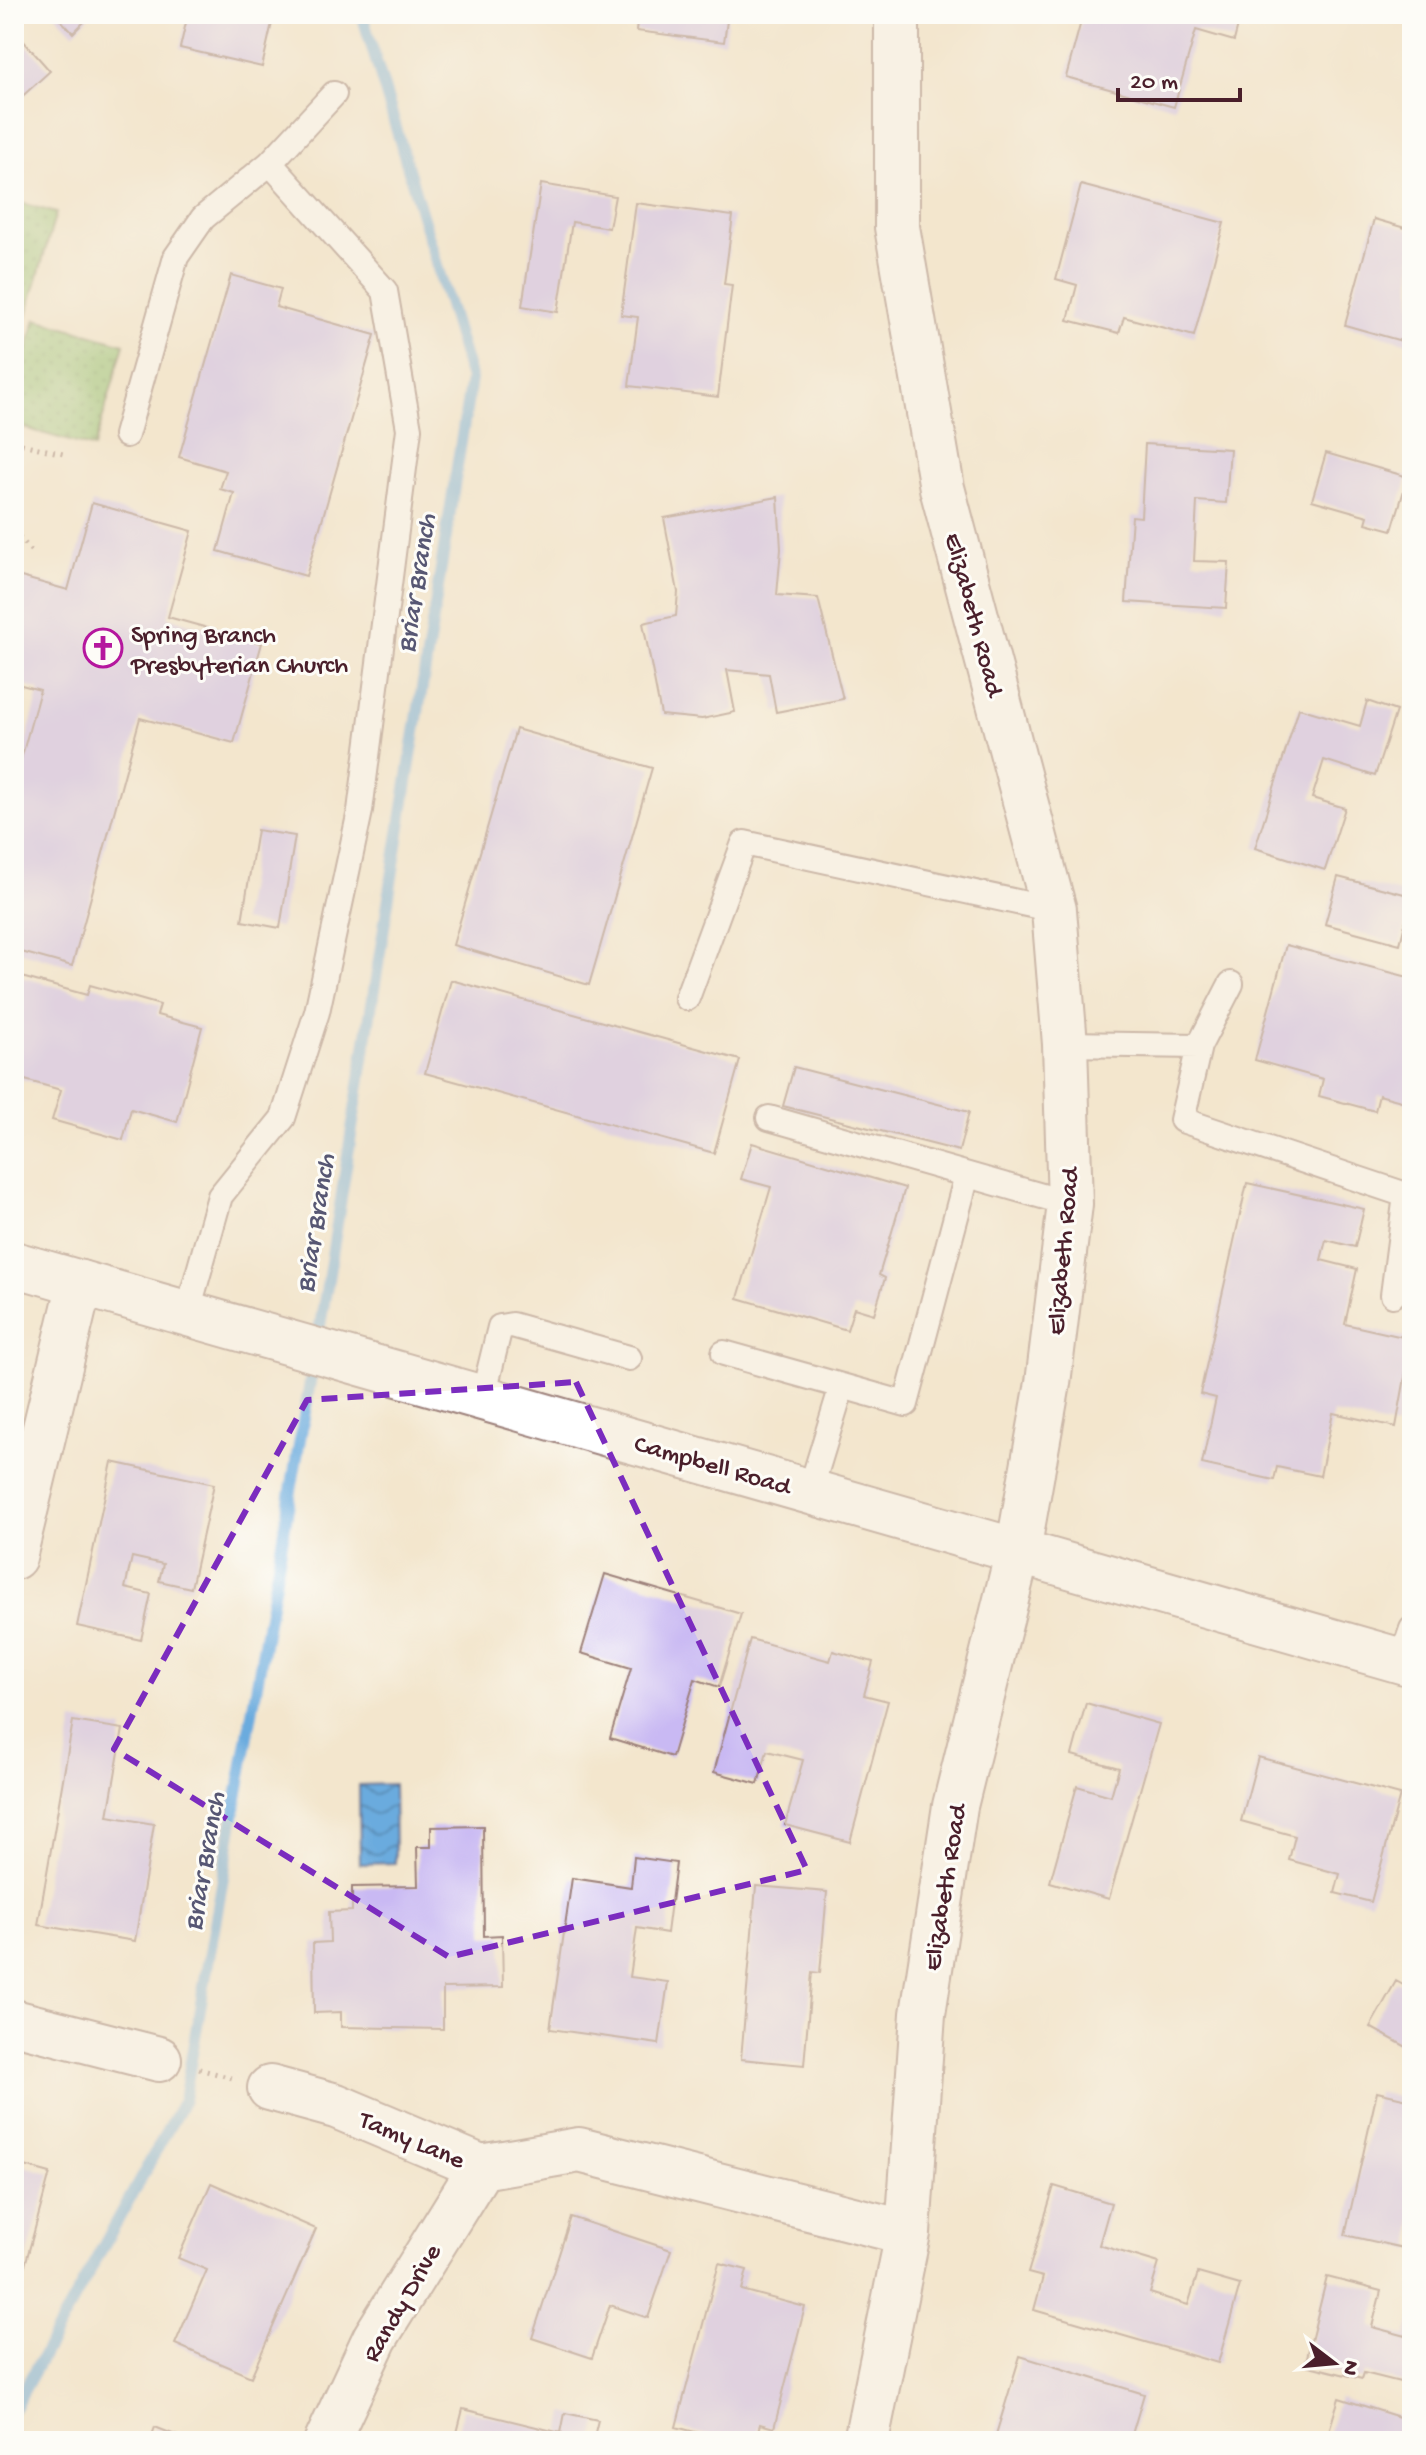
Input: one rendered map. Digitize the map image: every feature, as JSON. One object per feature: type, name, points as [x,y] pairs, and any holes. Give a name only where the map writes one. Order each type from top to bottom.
[{"type":"street","name":"Elizabeth Road","points":[[866,2441],[908,2233],[923,2014],[952,1821],[1018,1551],[1048,1383],[1070,1204],[1065,1044],[1054,910],[938,462],[897,227],[897,14]]},
{"type":"street","name":"Campbell Road","points":[[14,1264],[1018,1551],[1408,1652]]},
{"type":"street","points":[[14,1557],[80,1283]]},
{"type":"street","points":[[14,2022],[159,2059]]},
{"type":"street","name":"Tamy Lane","points":[[270,2088],[336,2106],[481,2167],[579,2150],[908,2233]]},
{"type":"street","name":"Randy Drive","points":[[327,2441],[375,2338],[481,2167]]},
{"type":"lane","points":[[126,435],[176,257],[203,218],[270,163],[334,94]]},
{"type":"lane","points":[[187,1314],[220,1196],[283,1118],[317,1012],[360,811],[409,429],[385,291],[270,163]]},
{"type":"lane","points":[[687,998],[744,843],[1054,910]]},
{"type":"lane","points":[[1231,984],[1199,1046],[1182,1120],[1406,1195],[1393,1295]]},
{"type":"lane","points":[[1065,1044],[1199,1046]]},
{"type":"lane","points":[[769,1118],[1070,1204]]},
{"type":"lane","points":[[724,1353],[906,1404],[967,1175]]},
{"type":"lane","points":[[483,1397],[500,1327],[512,1325],[629,1358]]},
{"type":"lane","points":[[810,1491],[842,1386]]},
{"type":"path","points":[[14,442],[63,454]]},
{"type":"path","points":[[14,531],[33,553]]},
{"type":"path","points":[[159,2059],[270,2088]]},
{"type":"highlighted area","points":[[576,1382],[807,1870],[449,1957],[114,1749],[307,1400]]},
{"type":"green space","points":[[14,201],[56,213],[26,318],[14,315]]},
{"type":"green space","points":[[36,319],[124,344],[94,448],[14,425],[14,395]]},
{"type":"water","points":[[394,1784],[395,1863],[360,1864],[359,1785]]},
{"type":"building","points":[[55,14],[92,14],[73,33]]},
{"type":"building","points":[[188,14],[274,14],[262,67],[180,48]]},
{"type":"building","points":[[638,14],[728,14],[724,42],[636,31]]},
{"type":"building","points":[[1083,14],[1241,14],[1234,41],[1196,30],[1174,107],[1066,77]]},
{"type":"building","points":[[20,37],[50,71],[16,102],[14,43]]},
{"type":"building","points":[[541,184],[615,196],[609,228],[572,222],[558,312],[522,306]]},
{"type":"building","points":[[1081,185],[1224,223],[1194,336],[1124,317],[1119,333],[1068,320],[1077,285],[1056,279]]},
{"type":"building","points":[[636,203],[733,216],[724,284],[732,285],[718,397],[629,386],[638,317],[621,315]]},
{"type":"building","points":[[1374,219],[1412,230],[1412,344],[1345,325]]},
{"type":"building","points":[[231,275],[281,289],[276,307],[375,335],[306,576],[218,551],[234,493],[220,489],[226,471],[179,457]]},
{"type":"building","points":[[1145,444],[1230,449],[1226,503],[1197,501],[1194,561],[1229,562],[1226,608],[1126,602],[1132,516],[1141,517]]},
{"type":"building","points":[[1326,453],[1408,477],[1392,530],[1366,523],[1368,516],[1312,500]]},
{"type":"building","points":[[778,497],[781,549],[777,595],[818,598],[843,699],[776,712],[769,674],[727,670],[735,712],[702,719],[661,715],[643,623],[676,616],[678,592],[664,518]]},
{"type":"building","points":[[92,503],[192,531],[168,617],[262,643],[234,743],[140,718],[72,966],[14,950],[14,773],[17,774],[40,690],[14,683],[14,575],[68,590]]},
{"type":"building","points":[[1367,701],[1396,711],[1375,776],[1324,760],[1312,798],[1345,808],[1325,870],[1255,848],[1299,708],[1360,726]]},
{"type":"building","points":[[516,729],[652,768],[589,985],[453,945]]},
{"type":"building","points":[[257,830],[295,836],[280,928],[242,921]]},
{"type":"building","points":[[1338,877],[1412,896],[1400,944],[1325,924]]},
{"type":"building","points":[[1286,945],[1412,978],[1412,1104],[1379,1095],[1375,1111],[1319,1096],[1323,1079],[1255,1060]]},
{"type":"building","points":[[14,975],[87,995],[90,985],[160,1005],[157,1015],[202,1027],[177,1122],[131,1109],[123,1140],[52,1120],[61,1090],[14,1077]]},
{"type":"building","points":[[451,980],[740,1060],[714,1153],[425,1073]]},
{"type":"building","points":[[794,1067],[969,1112],[959,1151],[783,1106]]},
{"type":"building","points":[[752,1143],[905,1188],[879,1275],[885,1278],[874,1314],[854,1308],[847,1330],[738,1298],[771,1187],[741,1179]]},
{"type":"building","points":[[1247,1183],[1364,1209],[1355,1247],[1326,1240],[1321,1260],[1357,1269],[1345,1324],[1412,1339],[1396,1427],[1333,1413],[1320,1476],[1277,1467],[1274,1480],[1202,1464],[1216,1398],[1200,1394]]},
{"type":"building","points":[[112,1462],[214,1484],[191,1588],[159,1581],[163,1564],[132,1557],[125,1588],[151,1594],[141,1640],[77,1626]]},
{"type":"building","points":[[605,1574],[741,1614],[719,1687],[695,1679],[672,1757],[610,1738],[631,1668],[581,1653]]},
{"type":"building","points":[[750,1639],[830,1661],[833,1651],[873,1662],[864,1695],[888,1701],[850,1842],[785,1825],[803,1760],[767,1751],[758,1784],[714,1772]]},
{"type":"building","points":[[1086,1703],[1159,1724],[1109,1899],[1050,1882],[1077,1786],[1111,1796],[1119,1768],[1072,1755]]},
{"type":"building","points":[[73,1721],[123,1729],[108,1816],[154,1824],[135,1941],[38,1925]]},
{"type":"building","points":[[1258,1757],[1400,1795],[1371,1902],[1335,1893],[1340,1874],[1289,1860],[1295,1836],[1241,1821]]},
{"type":"building","points":[[483,1826],[484,1936],[502,1935],[503,1987],[443,1988],[443,2029],[341,2027],[341,2012],[314,2013],[313,1943],[330,1942],[329,1912],[352,1911],[352,1887],[418,1886],[417,1847],[431,1847],[431,1827]]},
{"type":"building","points":[[634,1857],[676,1863],[667,1933],[637,1928],[630,1977],[668,1982],[659,2044],[550,2029],[572,1878],[631,1887]]},
{"type":"building","points":[[756,1886],[827,1892],[820,1973],[812,1972],[804,2065],[741,2059]]},
{"type":"building","points":[[1396,1981],[1412,1990],[1412,2050],[1370,2027]]},
{"type":"building","points":[[1377,2092],[1412,2100],[1412,2250],[1345,2235]]},
{"type":"building","points":[[14,2163],[50,2173],[15,2302],[14,2301]]},
{"type":"building","points":[[211,2183],[316,2229],[251,2377],[175,2344],[207,2270],[178,2258]]},
{"type":"building","points":[[1054,2186],[1111,2203],[1099,2245],[1159,2263],[1150,2293],[1188,2305],[1198,2273],[1240,2285],[1218,2363],[1034,2310],[1043,2277],[1028,2273]]},
{"type":"building","points":[[571,2217],[671,2250],[648,2318],[610,2305],[592,2358],[532,2338]]},
{"type":"building","points":[[719,2263],[747,2270],[742,2290],[805,2307],[774,2428],[760,2424],[755,2441],[729,2441],[676,2427]]},
{"type":"building","points":[[1327,2277],[1381,2291],[1372,2327],[1406,2336],[1412,2317],[1412,2385],[1364,2373],[1362,2379],[1305,2365]]},
{"type":"building","points":[[1020,2356],[1144,2394],[1130,2441],[994,2441]]},
{"type":"building","points":[[1339,2398],[1412,2421],[1412,2441],[1326,2441]]},
{"type":"building","points":[[463,2409],[561,2433],[565,2413],[598,2420],[593,2441],[455,2441]]},
{"type":"building","points":[[155,2427],[190,2441],[150,2441]]},
{"type":"waterway","name":"Briar Branch","points":[[14,2408],[184,2100],[329,1274],[471,379],[362,14]]},
{"type":"place","name":"Spring Branch Presbyterian Church","points":[[103,648]]}]
